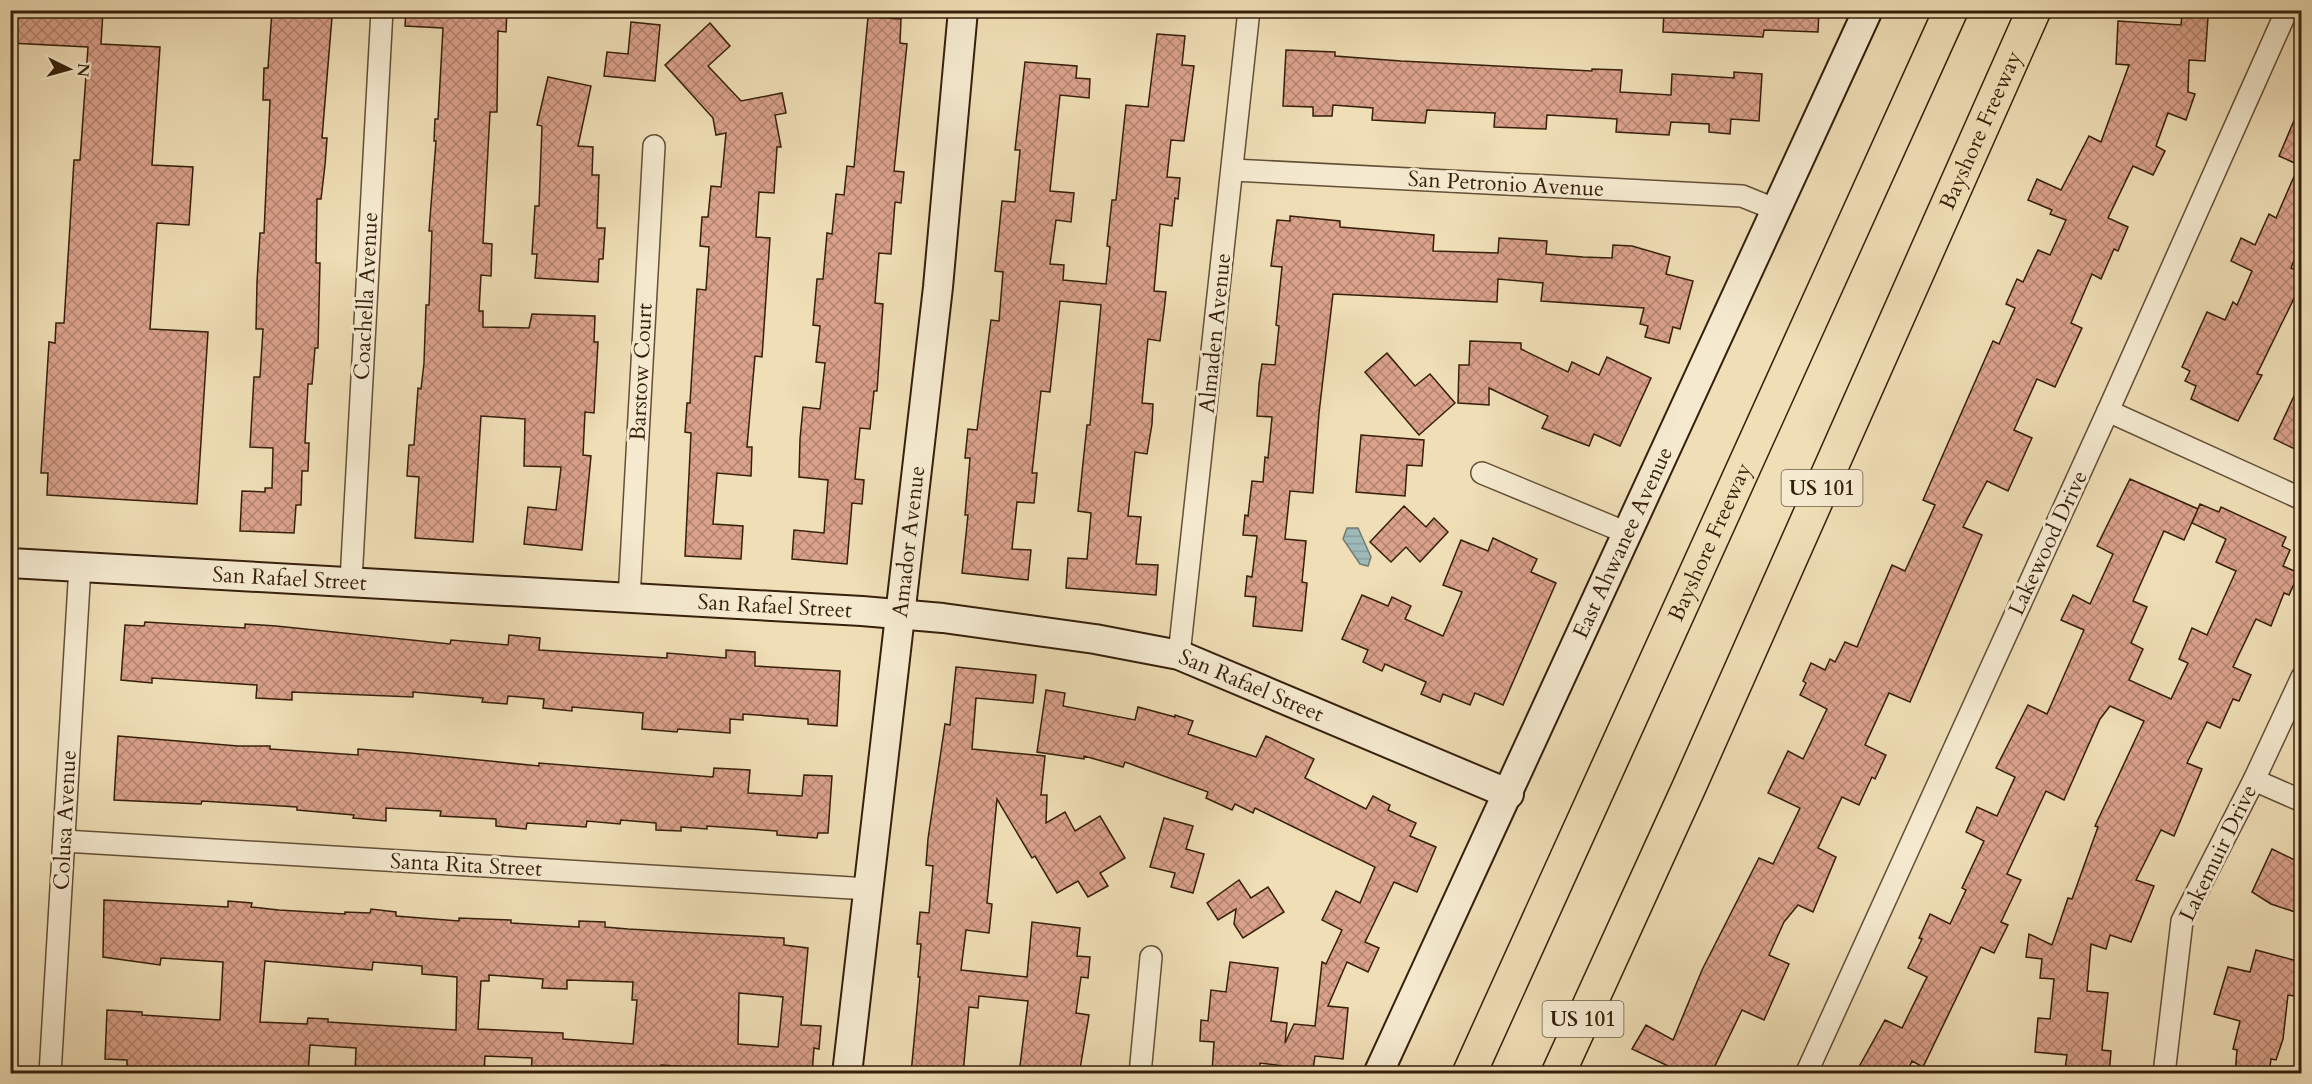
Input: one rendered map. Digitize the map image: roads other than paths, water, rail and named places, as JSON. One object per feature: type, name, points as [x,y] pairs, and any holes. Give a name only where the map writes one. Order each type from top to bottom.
[{"type":"highway","name":"Bayshore Freeway","points":[[1469,1074],[1951,10]]},
{"type":"highway","name":"Bayshore Freeway","points":[[1558,1074],[1694,776],[2034,10]]},
{"type":"street","name":"Coachella Avenue","points":[[351,580],[382,10]]},
{"type":"street","name":"Amador Avenue","points":[[847,1074],[938,287],[963,10]]},
{"type":"street","name":"Almaden Avenue","points":[[1179,655],[1233,170],[1248,10]]},
{"type":"street","name":"East Ahwanee Avenue","points":[[1378,1074],[1509,794],[1868,10]]},
{"type":"street","name":"Lakewood Drive","points":[[1806,1074],[2108,411],[2287,10]]},
{"type":"street","name":"Barstow Court","points":[[628,599],[654,146]]},
{"type":"street","name":"San Petronio Avenue","points":[[1233,170],[1742,196],[1777,210]]},
{"type":"street","points":[[2108,411],[2301,499]]},
{"type":"street","points":[[1482,473],[1628,533]]},
{"type":"street","name":"San Rafael Street","points":[[10,563],[351,580],[628,599],[902,614],[1095,639],[1179,655],[1509,794]]},
{"type":"street","name":"Colusa Avenue","points":[[51,1074],[80,566]]},
{"type":"street","name":"Lakemuir Drive","points":[[2164,1074],[2182,921],[2254,780],[2301,677]]},
{"type":"street","points":[[2254,780],[2301,801]]},
{"type":"street","name":"Santa Rita Street","points":[[64,841],[869,889]]},
{"type":"street","points":[[1140,1074],[1150,957]]},
{"type":"water","points":[[1347,528],[1358,528],[1371,557],[1368,566],[1360,564],[1343,539]]}]
